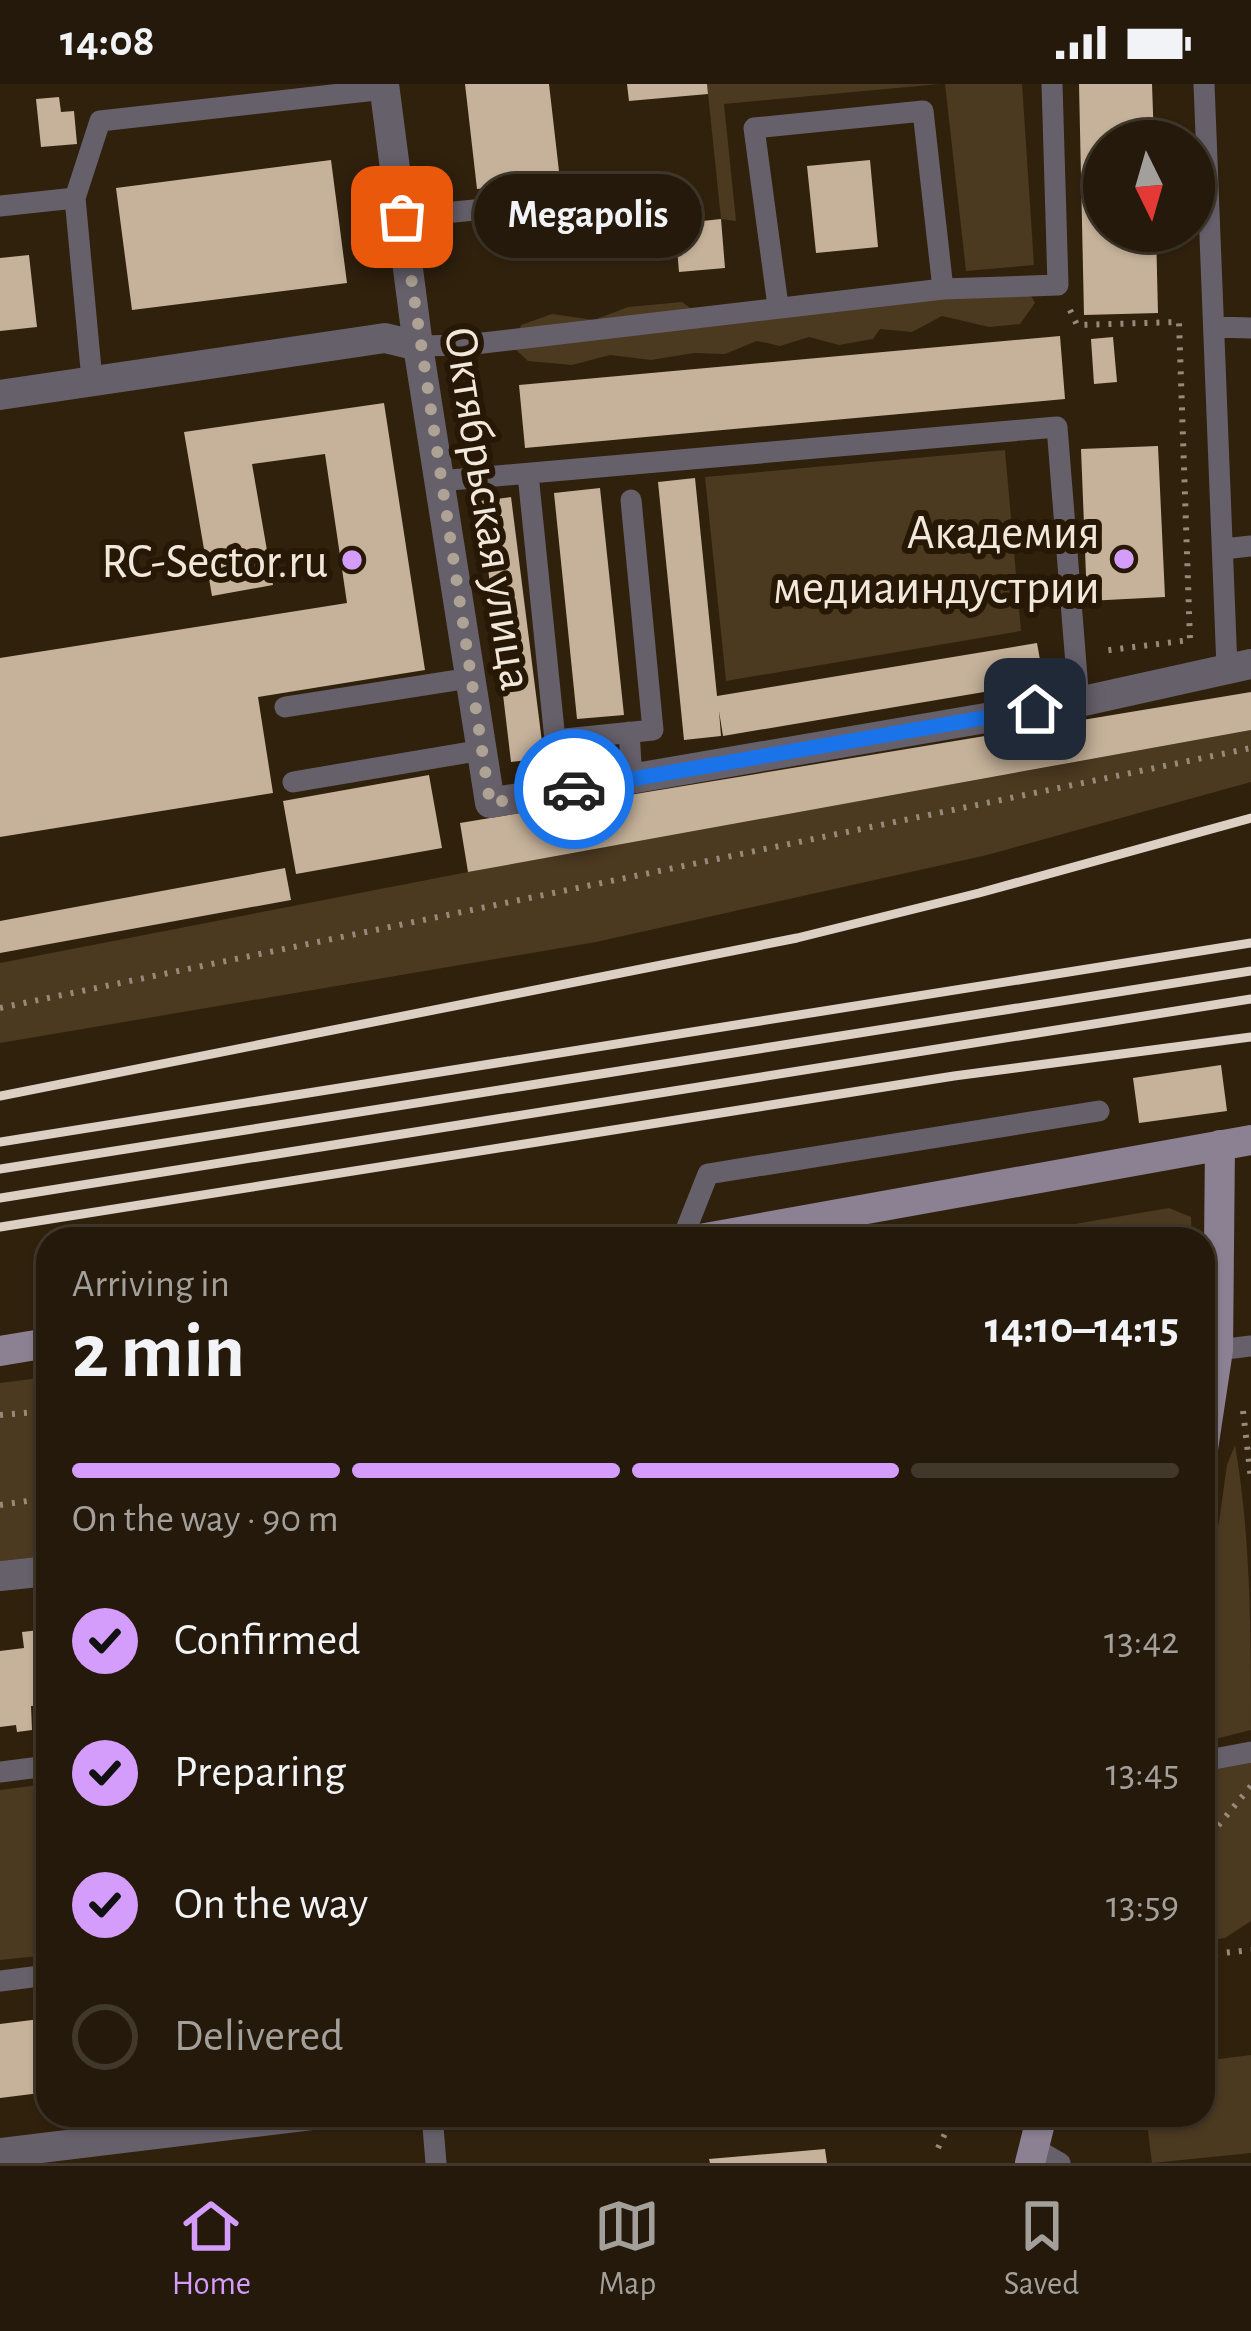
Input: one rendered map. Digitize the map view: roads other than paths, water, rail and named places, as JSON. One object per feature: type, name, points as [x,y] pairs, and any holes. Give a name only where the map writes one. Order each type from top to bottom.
[{"type":"street","name":"Октябрьская улица","points":[[384,86],[418,346],[490,803],[632,779]]},
{"type":"street","points":[[0,394],[385,338],[418,346]]},
{"type":"street","points":[[632,779],[1079,701],[1239,666]]},
{"type":"street","points":[[767,1227],[1236,1143],[1215,1370]]},
{"type":"street","points":[[0,1351],[36,1345]]},
{"type":"street","points":[[0,1576],[36,1572]]},
{"type":"street","points":[[0,2153],[213,2127]]},
{"type":"street","points":[[1041,2158],[1042,2127]]},
{"type":"lane","points":[[418,346],[466,345],[943,289],[1058,285],[1052,84]]},
{"type":"lane","points":[[1204,84],[1222,549],[1239,666]]},
{"type":"lane","points":[[92,380],[75,198],[100,121],[384,86]]},
{"type":"lane","points":[[778,306],[754,128],[923,112],[943,289]]},
{"type":"lane","points":[[0,206],[75,198]]},
{"type":"lane","points":[[402,217],[590,199]]},
{"type":"lane","points":[[1214,327],[1251,328]]},
{"type":"lane","points":[[440,481],[1057,428],[1079,701]]},
{"type":"lane","points":[[528,474],[555,740],[653,730],[631,500]]},
{"type":"lane","points":[[1222,549],[1251,546]]},
{"type":"lane","points":[[285,707],[470,678]]},
{"type":"lane","points":[[629,732],[632,779]]},
{"type":"lane","points":[[293,782],[482,750]]},
{"type":"lane","points":[[687,1227],[708,1174],[1099,1111]]},
{"type":"lane","points":[[1218,1350],[1251,1346]]},
{"type":"lane","points":[[1215,1759],[1251,1752]]},
{"type":"lane","points":[[0,1772],[36,1768]]},
{"type":"lane","points":[[0,1981],[36,1976]]},
{"type":"lane","points":[[433,2127],[436,2163]]},
{"type":"railway","points":[[0,1096],[797,938],[1251,818]]},
{"type":"railway","points":[[0,1142],[1251,943]]},
{"type":"railway","points":[[0,1169],[1251,971]]},
{"type":"railway","points":[[0,1198],[1251,999]]},
{"type":"railway","points":[[0,1227],[954,1076],[1251,1037]]},
{"type":"place","name":"Megapolis","points":[[402,217]]},
{"type":"place","name":"Академия медиаиндустрии","points":[[1124,559]]},
{"type":"place","name":"RC-Sector.ru","points":[[352,560]]}]
